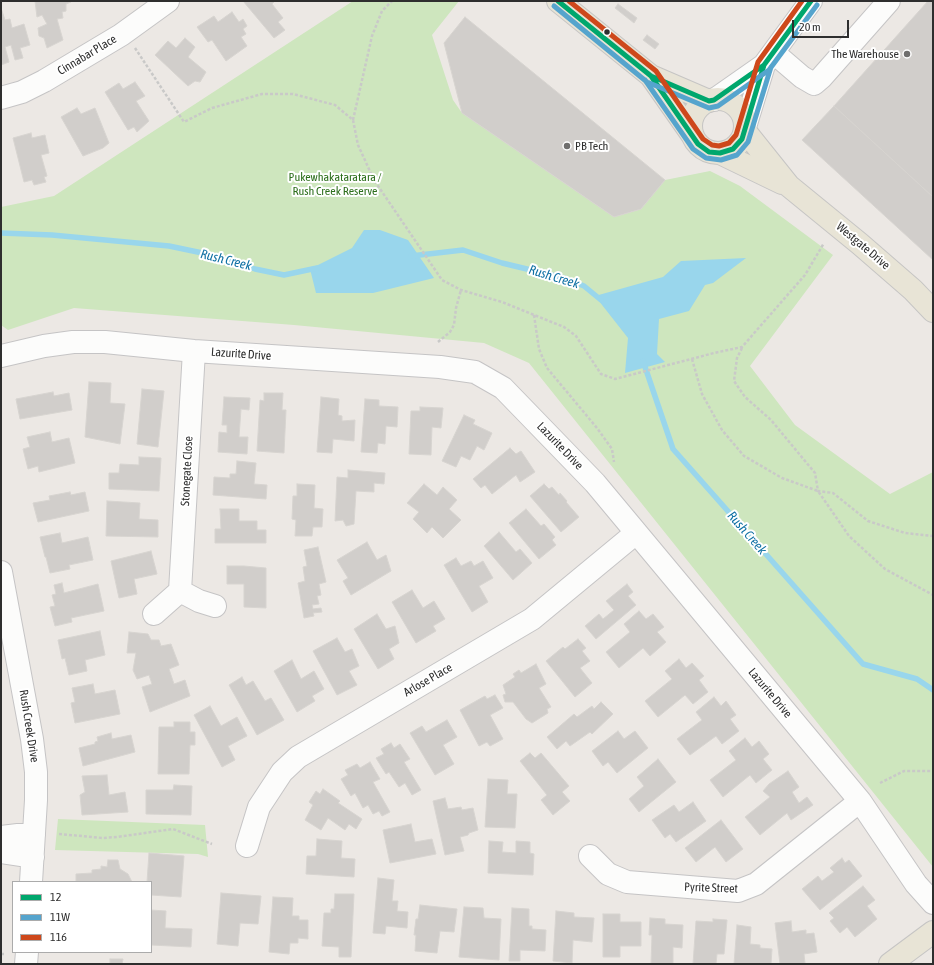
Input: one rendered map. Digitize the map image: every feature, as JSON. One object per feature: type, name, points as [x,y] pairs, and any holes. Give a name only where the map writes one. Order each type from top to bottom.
[{"type":"main road","points":[[558,1],[651,76],[698,144],[705,150],[720,154],[729,151],[742,140],[745,129],[743,117],[738,108],[730,102],[724,100],[712,100],[651,76]]},
{"type":"main road","points":[[693,136],[691,124],[693,117],[699,107],[712,100]]},
{"type":"main road","name":"Westgate Drive","points":[[745,129],[789,186],[913,290],[933,311]]},
{"type":"main road","name":"Westgate Drive","points":[[720,154],[789,186]]},
{"type":"main road","points":[[890,964],[933,932]]},
{"type":"street","name":"Cinnabar Place","points":[[1,98],[22,92],[44,80],[121,35],[168,1]]},
{"type":"street","points":[[745,129],[769,59],[811,1]]},
{"type":"street","points":[[769,59],[814,84],[889,1]]},
{"type":"street","points":[[712,100],[769,59]]},
{"type":"street","name":"Lazurite Drive","points":[[1,356],[44,346],[73,342],[105,342],[194,351],[440,367],[476,372],[503,388],[520,403],[595,483],[860,801],[916,884],[933,903]]},
{"type":"street","name":"Stonegate Close","points":[[180,591],[194,351]]},
{"type":"street","name":"Arlose Place","points":[[247,846],[259,807],[282,772],[298,757],[532,619],[636,533]]},
{"type":"street","name":"Rush Creek Drive","points":[[1,572],[5,618],[32,739],[35,766],[36,800],[31,881]]},
{"type":"street","points":[[154,614],[180,591],[199,601],[215,606]]},
{"type":"street","name":"Pyrite Street","points":[[590,856],[608,874],[627,882],[738,891],[756,884],[860,801]]},
{"type":"street","points":[[1,837],[34,835]]},
{"type":"street","points":[[1,852],[33,857]]},
{"type":"street","points":[[26,964],[27,953]]},
{"type":"path","points":[[392,1],[382,11],[372,36],[353,120],[358,145],[374,180],[442,280],[461,290],[502,302],[564,327],[576,336],[601,374],[615,379],[742,348]]},
{"type":"path","points":[[132,45],[184,122],[212,108],[262,94],[293,94],[335,105],[353,120]]},
{"type":"path","points":[[824,243],[805,275],[742,348],[737,358],[734,381],[745,397],[771,420],[815,473],[818,491],[848,536],[885,569],[933,595]]},
{"type":"path","points":[[438,342],[450,332],[454,325],[456,308],[461,290]]},
{"type":"path","points":[[534,314],[539,349],[547,368],[605,439],[612,449],[614,462]]},
{"type":"path","points":[[692,359],[702,394],[722,430],[744,456],[782,478],[818,491],[833,493],[868,521],[905,533],[933,536]]},
{"type":"path","points":[[880,783],[904,771],[933,771]]},
{"type":"path","points":[[59,834],[103,838],[173,829],[212,844]]},
{"type":"green space","name":"Pukewhakataratara / Rush Creek Reserve","points":[[353,1],[459,1],[432,35],[453,100],[462,113],[614,217],[641,209],[665,180],[710,171],[740,186],[833,255],[750,366],[795,425],[890,494],[933,472],[933,867],[529,363],[484,343],[294,325],[74,308],[8,330],[1,325],[1,207],[54,196]]},
{"type":"green space","points":[[58,819],[205,825],[208,857],[198,854],[55,850]]},
{"type":"water","points":[[364,230],[380,230],[408,240],[434,278],[373,293],[316,293],[310,269],[352,248]]},
{"type":"water","points":[[746,258],[713,283],[705,285],[689,311],[659,319],[657,354],[665,362],[625,373],[628,338],[595,296],[663,277],[681,261]]},
{"type":"building","points":[[35,1],[71,1],[66,4],[66,11],[62,12],[63,18],[57,19],[63,40],[47,48],[44,38],[39,36],[38,28],[47,24],[42,15],[37,17]]},
{"type":"building","points":[[243,1],[275,1],[272,4],[283,18],[278,22],[285,30],[274,38]]},
{"type":"building","name":"The Warehouse","points":[[928,1],[933,1],[933,197],[834,106]]},
{"type":"building","points":[[618,4],[637,18],[634,23],[615,8]]},
{"type":"building","points":[[1,8],[5,20],[10,19],[12,28],[24,24],[30,45],[20,48],[23,58],[15,60],[11,45],[5,47],[9,62],[1,65]]},
{"type":"building","points":[[232,12],[239,22],[243,19],[247,26],[243,29],[246,34],[241,37],[247,46],[226,61],[212,40],[208,42],[197,27],[214,16],[218,22]]},
{"type":"building","name":"PB Tech","points":[[465,17],[665,180],[641,209],[614,217],[462,113],[444,43]]},
{"type":"building","points":[[647,35],[659,44],[655,49],[643,40]]},
{"type":"building","points":[[185,38],[195,47],[188,57],[206,72],[200,82],[195,81],[188,86],[155,55],[168,41],[176,48]]},
{"type":"building","points":[[135,82],[145,96],[136,101],[149,121],[137,132],[134,127],[128,130],[105,92],[119,83],[123,89]]},
{"type":"building","points":[[834,106],[933,197],[933,260],[802,140]]},
{"type":"building","points":[[77,108],[81,114],[95,108],[109,143],[103,148],[83,156],[61,117]]},
{"type":"building","points":[[31,133],[32,138],[45,135],[49,153],[41,155],[47,176],[44,177],[46,182],[34,185],[32,180],[24,182],[13,138]]},
{"type":"building","points":[[89,382],[111,383],[110,403],[125,404],[120,444],[85,437]]},
{"type":"building","points":[[142,389],[164,391],[158,447],[137,444]]},
{"type":"building","points":[[53,392],[54,396],[69,393],[72,410],[20,419],[16,399]]},
{"type":"building","points":[[264,393],[283,393],[282,410],[286,410],[284,453],[257,451],[260,400],[264,401]]},
{"type":"building","points":[[224,397],[250,398],[249,410],[241,409],[239,437],[248,437],[247,454],[218,452],[219,432],[227,433],[227,425],[222,425]]},
{"type":"building","points":[[321,397],[339,399],[338,415],[342,416],[342,421],[355,420],[354,441],[333,439],[332,453],[317,452]]},
{"type":"building","points":[[365,399],[379,400],[379,406],[398,407],[397,427],[386,426],[385,444],[378,443],[377,453],[361,452]]},
{"type":"building","points":[[420,407],[443,408],[441,428],[432,427],[431,455],[409,454],[411,411],[420,411]]},
{"type":"building","points":[[464,415],[475,420],[473,424],[492,433],[484,450],[477,446],[470,460],[461,456],[456,467],[442,461]]},
{"type":"building","points":[[50,432],[52,442],[69,438],[75,463],[39,472],[38,466],[28,469],[23,449],[30,447],[27,437]]},
{"type":"building","points":[[510,448],[516,454],[521,451],[535,472],[520,482],[516,475],[492,494],[485,485],[481,488],[473,479]]},
{"type":"building","points":[[139,457],[161,458],[159,491],[109,489],[109,473],[119,473],[120,464],[139,465]]},
{"type":"building","points":[[237,461],[256,463],[254,484],[267,485],[266,499],[213,495],[214,477],[230,478],[230,474],[236,474]]},
{"type":"building","points":[[348,470],[385,473],[384,484],[374,483],[374,492],[356,491],[354,524],[346,526],[343,520],[335,521],[337,477],[348,478]]},
{"type":"building","points":[[297,484],[315,485],[314,508],[323,509],[322,527],[313,527],[312,536],[295,536],[296,520],[292,519],[293,496],[297,496]]},
{"type":"building","points":[[424,484],[437,495],[443,487],[457,500],[449,509],[461,520],[443,538],[432,527],[427,533],[413,519],[419,512],[407,503]]},
{"type":"building","points":[[544,484],[549,489],[552,487],[559,495],[560,493],[579,517],[561,532],[530,496]]},
{"type":"building","points":[[70,492],[71,495],[85,492],[89,511],[38,522],[33,503],[50,500],[49,496]]},
{"type":"building","points":[[107,501],[140,503],[139,519],[158,520],[158,537],[106,536]]},
{"type":"building","points":[[220,509],[239,509],[239,521],[257,521],[257,530],[266,530],[266,543],[215,543],[215,529],[221,529]]},
{"type":"building","points":[[526,509],[541,526],[544,524],[555,537],[552,540],[556,545],[539,559],[509,523]]},
{"type":"building","points":[[499,532],[516,552],[520,549],[532,563],[513,580],[484,546]]},
{"type":"building","points":[[60,533],[62,543],[88,537],[93,560],[69,565],[70,569],[50,573],[40,537]]},
{"type":"building","points":[[367,542],[377,560],[386,555],[391,571],[351,595],[343,581],[348,578],[337,560]]},
{"type":"building","points":[[318,547],[326,582],[319,584],[321,595],[317,596],[319,604],[312,605],[313,609],[321,608],[322,612],[313,613],[314,616],[304,618],[298,583],[305,581],[303,567],[307,566],[304,550]]},
{"type":"building","points":[[151,551],[157,574],[134,579],[137,594],[119,598],[111,561]]},
{"type":"building","points":[[456,558],[461,566],[471,561],[474,566],[483,561],[493,578],[479,586],[488,602],[472,612],[444,565]]},
{"type":"building","points":[[227,566],[266,568],[266,608],[244,607],[244,584],[227,584]]},
{"type":"building","points":[[62,583],[64,593],[98,584],[104,611],[71,618],[72,622],[55,626],[50,607],[55,606],[52,595],[56,594],[54,585]]},
{"type":"building","points":[[627,584],[633,592],[628,596],[636,605],[596,639],[585,626],[599,614],[603,619],[614,610],[606,601]]},
{"type":"building","points":[[412,590],[423,608],[434,601],[445,619],[433,626],[436,631],[416,643],[392,602]]},
{"type":"building","points":[[639,611],[646,619],[653,614],[664,627],[657,632],[666,642],[650,656],[643,648],[619,668],[606,652],[630,632],[624,624]]},
{"type":"building","points":[[377,614],[386,629],[395,626],[399,643],[389,649],[394,659],[378,669],[354,629]]},
{"type":"building","points":[[100,631],[105,655],[85,660],[87,671],[69,675],[65,658],[62,659],[58,640]]},
{"type":"building","points":[[129,632],[148,634],[151,640],[159,640],[161,646],[171,644],[179,665],[169,669],[174,684],[185,680],[190,696],[150,712],[142,687],[152,684],[149,675],[137,679],[133,670],[136,653],[127,653]]},
{"type":"building","points":[[337,638],[345,652],[352,649],[359,666],[349,671],[357,685],[337,695],[313,651]]},
{"type":"building","points":[[578,639],[586,648],[582,651],[590,661],[580,668],[592,683],[575,697],[546,661],[563,647],[565,649]]},
{"type":"building","points":[[679,659],[686,668],[692,663],[704,676],[699,680],[708,692],[693,704],[685,695],[658,717],[645,701],[672,679],[665,671]]},
{"type":"building","points":[[292,660],[301,679],[314,671],[324,689],[312,696],[315,701],[297,712],[274,671]]},
{"type":"building","points":[[536,664],[546,684],[539,688],[551,707],[547,709],[548,713],[532,723],[526,719],[513,702],[505,702],[503,695],[506,694],[503,685],[515,677],[513,674],[519,670],[521,673]]},
{"type":"building","points":[[242,677],[246,685],[253,681],[265,701],[271,698],[284,720],[257,735],[229,685]]},
{"type":"building","points":[[93,684],[95,694],[115,690],[120,714],[75,723],[71,703],[75,702],[72,688]]},
{"type":"building","points":[[495,695],[503,708],[490,715],[503,739],[490,746],[487,742],[479,746],[460,710],[485,696],[487,699]]},
{"type":"building","points":[[714,697],[721,706],[726,701],[736,715],[730,719],[739,731],[722,744],[716,736],[690,755],[677,739],[702,720],[696,712]]},
{"type":"building","points":[[601,702],[613,714],[592,734],[590,732],[570,746],[566,741],[557,749],[547,737],[574,714],[577,717],[592,706],[594,709]]},
{"type":"building","points":[[210,706],[221,726],[237,717],[247,736],[228,746],[235,760],[222,767],[194,715]]},
{"type":"building","points":[[447,720],[457,737],[443,745],[454,764],[435,775],[410,733],[422,726],[426,732]]},
{"type":"building","points":[[174,722],[190,722],[190,732],[195,732],[195,745],[190,745],[189,774],[158,774],[159,727],[174,727]]},
{"type":"building","points":[[618,731],[624,739],[635,731],[648,748],[617,773],[608,762],[603,766],[592,751]]},
{"type":"building","points":[[111,733],[112,739],[131,735],[135,752],[83,766],[79,748],[95,744],[95,742],[98,741],[97,737]]},
{"type":"building","points":[[745,738],[752,747],[759,741],[769,754],[763,759],[772,770],[756,783],[750,775],[723,797],[710,780],[736,760],[729,751]]},
{"type":"building","points":[[391,743],[394,748],[400,744],[410,759],[404,762],[421,790],[412,795],[405,783],[399,787],[389,772],[386,774],[376,758],[384,754],[381,749]]},
{"type":"building","points":[[530,753],[535,758],[541,753],[569,786],[562,792],[570,801],[553,815],[541,800],[547,795],[520,761]]},
{"type":"building","points":[[658,759],[676,782],[639,812],[629,799],[644,786],[637,777]]},
{"type":"building","points":[[370,762],[380,779],[373,782],[390,812],[382,816],[379,811],[373,814],[368,805],[363,808],[355,793],[351,796],[341,779],[348,775],[345,770],[357,764],[360,768]]},
{"type":"building","points":[[788,771],[799,787],[792,792],[799,803],[807,797],[813,805],[791,820],[787,813],[760,835],[745,817],[770,797],[763,791],[769,784]]},
{"type":"building","points":[[107,775],[109,795],[125,792],[128,812],[82,815],[80,795],[85,792],[82,776]]},
{"type":"building","points":[[488,779],[508,780],[507,794],[517,794],[515,828],[485,827]]},
{"type":"building","points":[[174,785],[192,786],[191,815],[146,814],[146,790],[173,790]]},
{"type":"building","points":[[323,789],[340,801],[338,803],[362,819],[356,829],[349,824],[345,830],[328,818],[321,830],[305,820],[313,805],[309,802],[316,791],[320,794]]},
{"type":"building","points":[[445,798],[448,809],[461,807],[462,810],[473,808],[478,830],[460,837],[464,851],[445,855],[433,801]]},
{"type":"building","points":[[693,802],[706,821],[676,842],[670,834],[665,838],[652,820],[674,805],[679,812]]},
{"type":"building","points":[[721,820],[743,849],[726,862],[715,847],[696,862],[685,848]]},
{"type":"building","points":[[411,824],[415,842],[432,839],[436,854],[390,863],[383,830]]},
{"type":"building","points":[[317,839],[342,841],[341,858],[355,859],[354,877],[306,874],[307,856],[316,856]]},
{"type":"building","points":[[489,841],[503,842],[502,852],[516,853],[516,841],[530,842],[530,853],[534,854],[533,875],[488,873]]},
{"type":"building","points":[[149,853],[184,856],[181,897],[152,895],[152,881],[147,881]]},
{"type":"building","points":[[842,858],[845,863],[849,860],[862,876],[820,910],[802,889],[818,876],[822,881],[834,872],[830,868]]},
{"type":"building","points":[[108,860],[118,860],[120,869],[128,874],[132,881],[76,881],[76,874],[92,873],[92,870],[101,869],[101,866],[107,867]]},
{"type":"building","points":[[378,878],[394,880],[392,901],[398,901],[397,911],[408,912],[407,928],[386,926],[385,934],[373,933]]},
{"type":"building","points":[[863,886],[875,900],[867,906],[877,919],[855,937],[847,927],[840,933],[830,921],[834,918],[829,913]]},
{"type":"building","points":[[221,893],[261,896],[258,924],[240,923],[238,946],[217,944]]},
{"type":"building","points":[[335,894],[354,894],[351,957],[339,957],[339,947],[322,946],[324,913],[331,913],[331,909],[334,909]]},
{"type":"building","points":[[273,897],[293,898],[292,916],[299,916],[299,920],[308,920],[308,939],[298,938],[298,943],[290,943],[289,954],[269,952]]},
{"type":"building","points":[[420,905],[457,909],[454,932],[440,931],[437,953],[415,951],[416,935],[414,935]]},
{"type":"building","points":[[464,907],[483,908],[484,918],[501,919],[499,960],[459,957]]},
{"type":"building","points":[[512,908],[529,909],[529,926],[532,926],[532,929],[546,930],[545,951],[520,950],[520,961],[509,961]]},
{"type":"building","points":[[152,910],[166,911],[165,928],[192,929],[191,947],[152,945]]},
{"type":"building","points":[[556,911],[574,913],[574,917],[594,918],[592,942],[573,940],[572,963],[553,961]]},
{"type":"building","points":[[603,914],[620,914],[620,922],[641,922],[641,946],[620,946],[620,957],[603,957]]},
{"type":"building","points":[[650,918],[665,919],[665,924],[683,925],[682,948],[673,947],[673,964],[651,964],[652,935],[649,935]]},
{"type":"building","points":[[713,919],[727,920],[724,954],[717,954],[716,964],[693,964],[696,921],[713,922]]},
{"type":"building","points":[[791,921],[792,932],[806,930],[806,934],[814,933],[817,952],[804,954],[805,963],[802,964],[780,964],[775,923]]},
{"type":"building","points":[[737,925],[751,927],[750,944],[760,945],[760,948],[772,949],[771,964],[734,964]]},
{"type":"building","points":[[110,959],[123,959],[122,964],[110,964]]},
{"type":"waterway","name":"Rush Creek","points":[[1,233],[52,235],[169,246],[212,255],[255,269],[284,275],[317,268]]},
{"type":"waterway","name":"Rush Creek","points":[[411,256],[463,250],[502,263],[564,278],[584,286],[601,300]]},
{"type":"waterway","name":"Rush Creek","points":[[643,361],[673,449],[863,664],[917,679],[933,690]]},
{"type":"transit line","name":"12","points":[[558,1],[651,76],[709,101],[714,100],[764,65],[811,1]]},
{"type":"transit line","name":"116","points":[[569,1],[656,71],[703,139],[712,145],[719,146],[729,143],[736,135],[758,62],[802,1]]},
{"type":"transit line","name":"11W","points":[[554,6],[647,82],[709,108],[718,106],[769,70],[817,5]]},
{"type":"transit line","name":"12","points":[[651,76],[698,144],[709,152],[720,153],[733,149],[742,139],[764,65]]},
{"type":"transit line","name":"11W","points":[[645,80],[693,149],[706,158],[721,160],[737,155],[748,142],[771,67]]},
{"type":"place","name":"The Warehouse","points":[[907,54]]},
{"type":"place","name":"PB Tech","points":[[567,146]]}]
